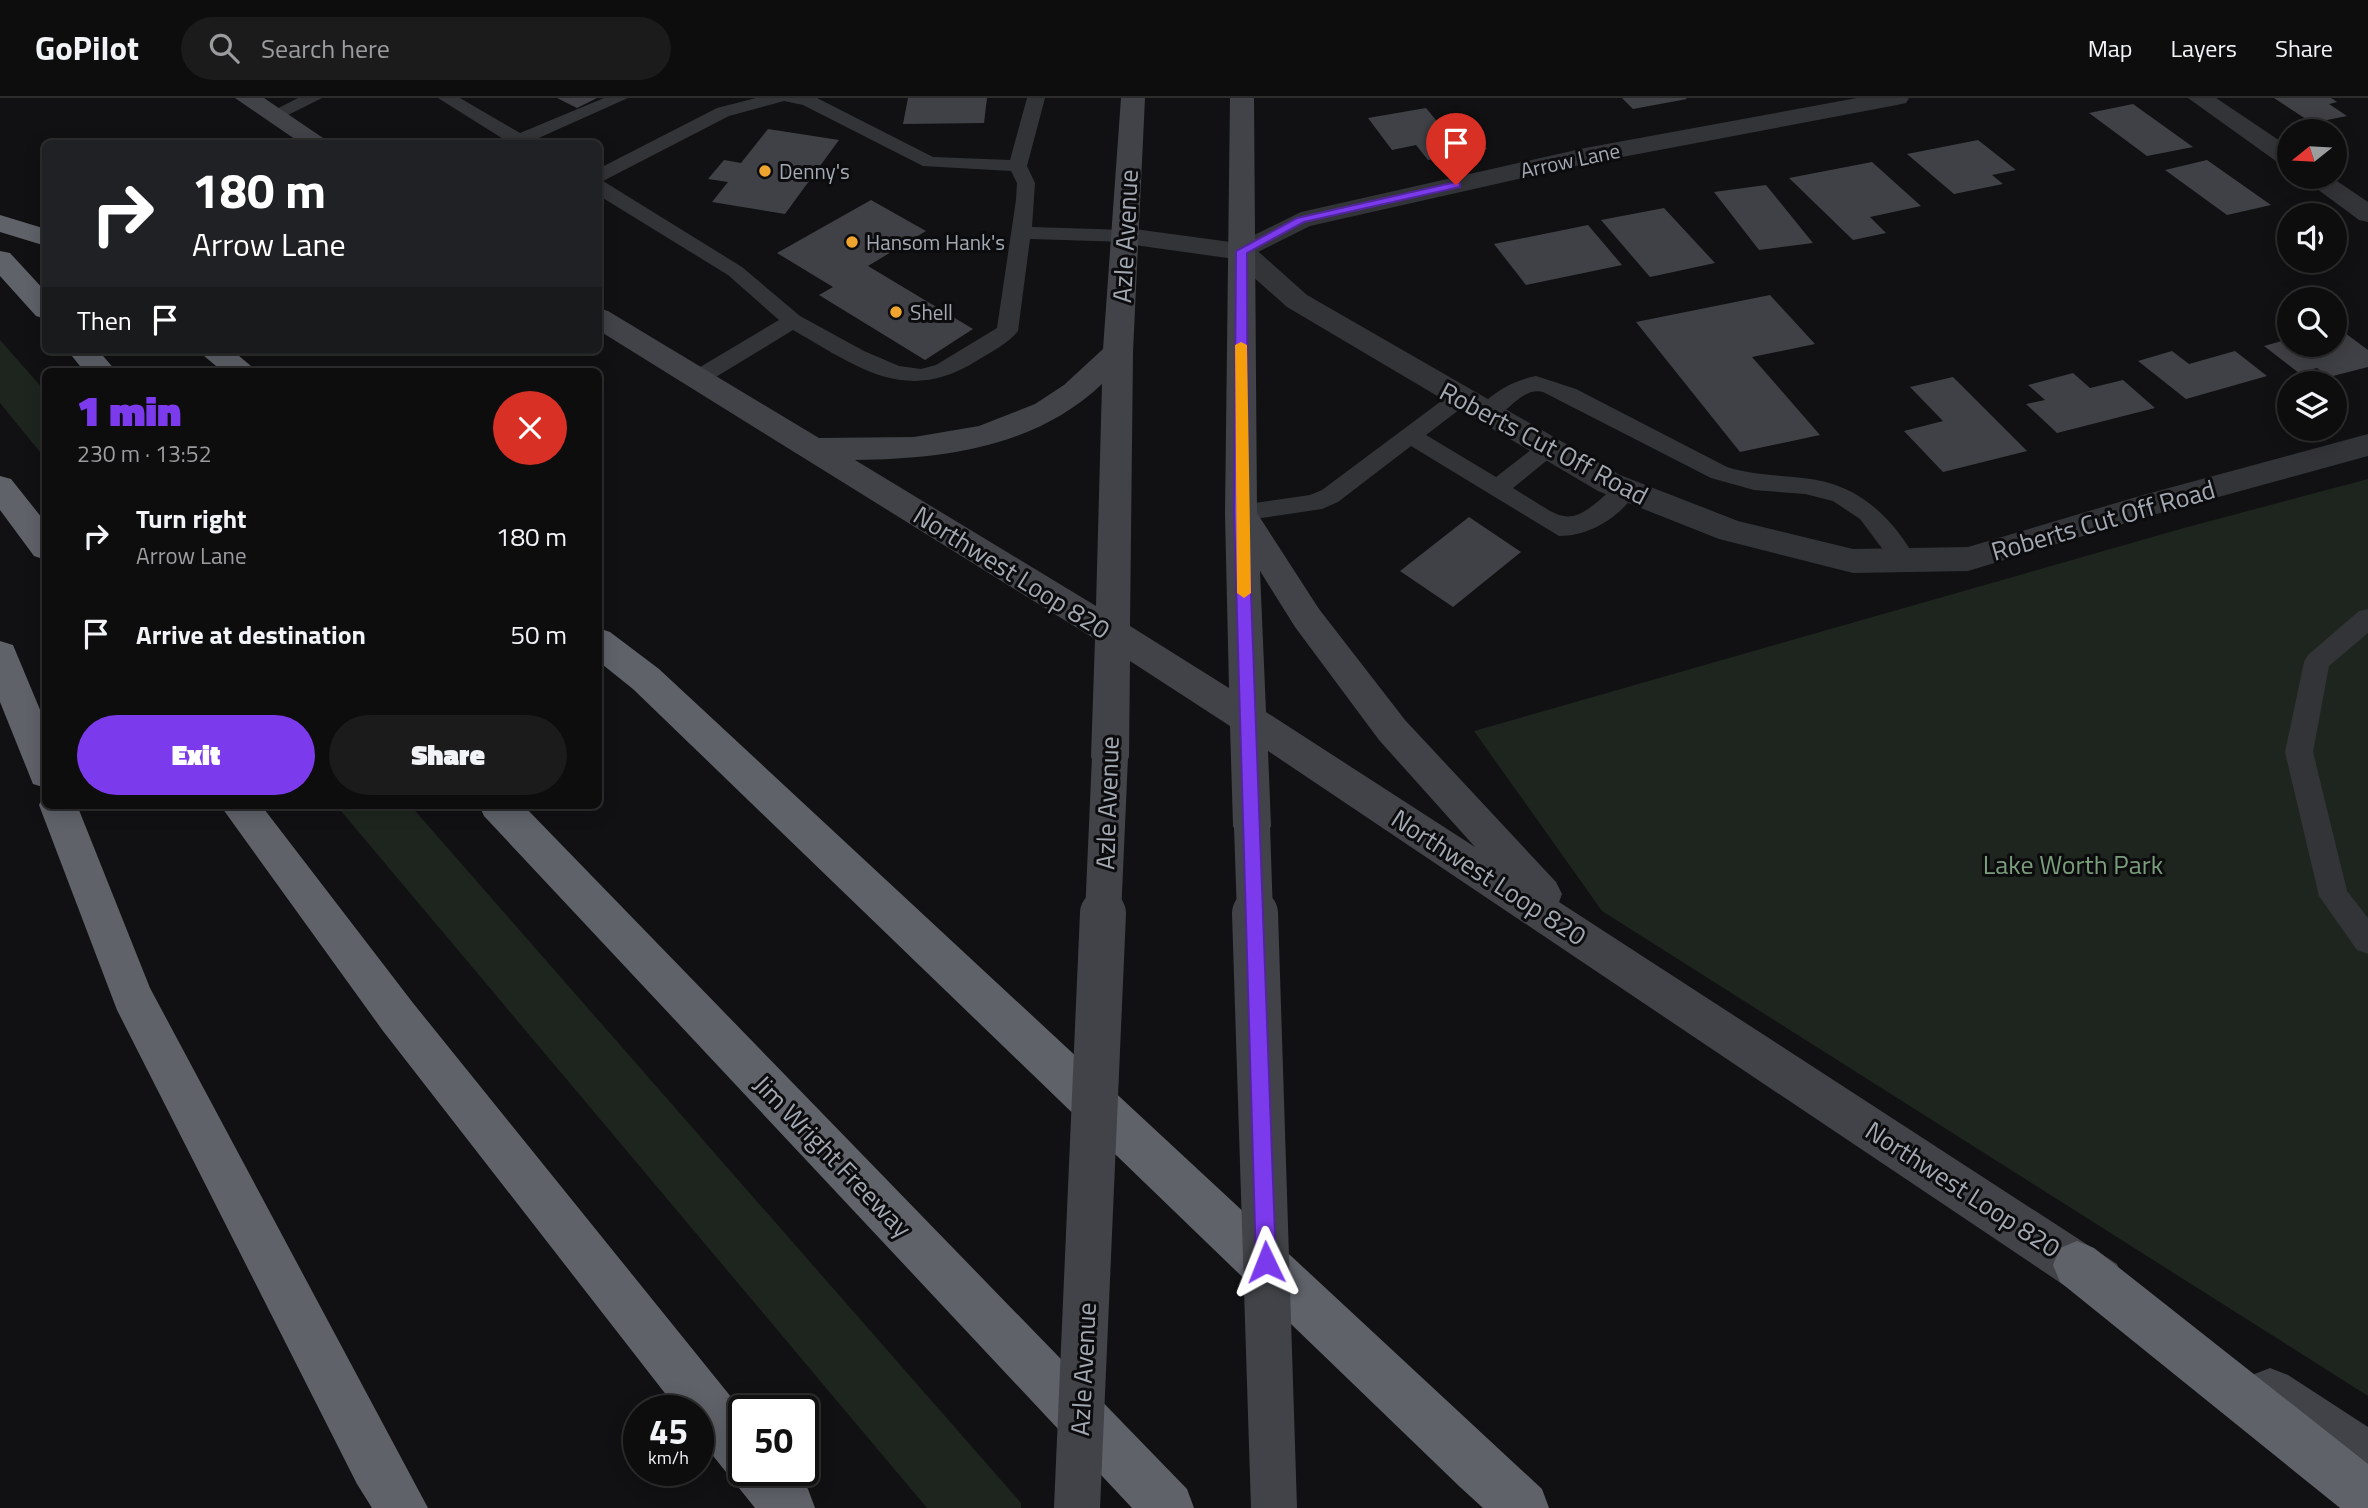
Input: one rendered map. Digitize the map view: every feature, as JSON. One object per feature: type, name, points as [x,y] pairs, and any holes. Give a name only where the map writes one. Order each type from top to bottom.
[{"type":"highway","points":[[0,223],[42,237]]},
{"type":"highway","points":[[0,259],[42,306]]},
{"type":"highway","points":[[86,354],[98,368]]},
{"type":"highway","points":[[218,354],[238,368]]},
{"type":"highway","points":[[0,487],[42,543]]},
{"type":"highway","points":[[602,644],[646,679],[1478,1469],[1523,1508]]},
{"type":"highway","points":[[0,655],[42,763]]},
{"type":"highway","points":[[60,809],[132,996],[375,1466],[402,1508]]},
{"type":"highway","points":[[242,809],[398,1017],[728,1434]]},
{"type":"highway","name":"Jim Wright Freeway","points":[[502,809],[1168,1508]]},
{"type":"highway","points":[[2077,1265],[2368,1497]]},
{"type":"highway","points":[[770,1486],[789,1508]]},
{"type":"main road","points":[[247,98],[314,140]]},
{"type":"main road","name":"Azle Avenue","points":[[1077,1508],[1110,757],[1118,352],[1127,236],[1133,98]]},
{"type":"main road","points":[[1242,98],[1241,513],[1274,1508]]},
{"type":"main road","name":"Northwest Loop 820","points":[[602,319],[1247,719],[2368,1457]]},
{"type":"main road","points":[[812,449],[917,448],[992,432],[1040,413],[1074,393],[1118,352]]},
{"type":"main road","points":[[1241,513],[1307,618],[1392,730],[1587,941]]},
{"type":"street","name":"Arrow Lane","points":[[1242,251],[1301,220],[1586,156],[1897,98]]},
{"type":"street","points":[[2200,98],[2277,151]]},
{"type":"street","points":[[2332,189],[2368,214]]},
{"type":"street","points":[[1127,236],[1242,251]]},
{"type":"street","name":"Roberts Cut Off Road","points":[[1242,251],[1297,302],[1474,406],[1625,490],[1731,531],[1853,561],[1968,559],[2143,506],[2368,445]]},
{"type":"lane","points":[[274,115],[313,98]]},
{"type":"lane","points":[[447,98],[520,140]]},
{"type":"lane","points":[[527,140],[619,98]]},
{"type":"lane","points":[[602,175],[723,112],[776,98]]},
{"type":"lane","points":[[791,98],[807,100],[930,162],[1018,166]]},
{"type":"lane","points":[[602,188],[735,271],[793,321],[883,369],[920,377],[967,359],[1007,331],[1026,183],[1018,166],[1036,98]]},
{"type":"lane","points":[[1019,233],[1127,236]]},
{"type":"lane","points":[[698,378],[793,321]]},
{"type":"lane","points":[[1241,513],[1314,503],[1350,482],[1411,436],[1474,406],[1537,383],[1557,388],[1663,447],[1709,469],[1753,482],[1817,487],[1850,499],[1872,515],[1905,561]]},
{"type":"lane","points":[[1411,436],[1559,527],[1572,528],[1591,522],[1625,490]]},
{"type":"lane","points":[[1497,489],[1548,448]]},
{"type":"lane","points":[[2368,618],[2317,662],[2299,752],[2334,896],[2368,941]]},
{"type":"green space","points":[[0,340],[42,388],[42,454],[0,403]]},
{"type":"green space","name":"Lake Worth Park","points":[[2368,479],[2368,1396],[1602,911],[1474,731],[2184,528]]},
{"type":"green space","points":[[339,809],[414,809],[1021,1503],[1021,1508],[927,1508]]},
{"type":"building","points":[[557,98],[597,98],[577,108]]},
{"type":"building","points":[[908,98],[987,98],[984,123],[903,124]]},
{"type":"building","points":[[1622,98],[1686,98],[1687,99],[1633,109]]},
{"type":"building","points":[[2274,98],[2331,98],[2337,102],[2329,104],[2347,116],[2332,119],[2306,119]]},
{"type":"building","points":[[2133,104],[2193,147],[2147,156],[2089,113]]},
{"type":"building","points":[[1426,108],[1450,137],[1473,133],[1487,149],[1428,160],[1416,145],[1392,150],[1368,118]]},
{"type":"building","name":"Denny's","points":[[768,129],[839,140],[785,214],[712,202],[728,182],[708,179],[724,160],[741,163]]},
{"type":"building","points":[[1978,140],[2016,170],[1992,175],[2003,184],[1954,194],[1907,154]]},
{"type":"building","points":[[2207,160],[2271,205],[2227,215],[2165,170]]},
{"type":"building","points":[[1872,162],[1921,206],[1870,217],[1886,233],[1853,240],[1789,178]]},
{"type":"building","points":[[1766,185],[1813,243],[1759,250],[1714,192]]},
{"type":"building","points":[[871,200],[926,231],[868,266],[973,329],[925,360],[819,295],[833,287],[777,253]]},
{"type":"building","points":[[1664,208],[1715,263],[1650,277],[1601,220]]},
{"type":"building","points":[[1588,225],[1622,265],[1526,285],[1494,244]]},
{"type":"building","points":[[1770,295],[1815,344],[1752,357],[1820,435],[1740,452],[1636,322]]},
{"type":"building","points":[[2347,334],[2368,350],[2368,367],[2347,372],[2321,371],[2317,368],[2296,371],[2278,357],[2347,357]]},
{"type":"building","points":[[2277,342],[2277,356],[2264,346]]},
{"type":"building","points":[[2172,351],[2189,364],[2235,351],[2267,376],[2186,399],[2138,361]]},
{"type":"building","points":[[2073,373],[2090,388],[2123,380],[2155,408],[2057,433],[2026,404],[2045,400],[2028,385]]},
{"type":"building","points":[[1953,377],[2027,451],[1943,472],[1904,431],[1943,421],[1910,387]]},
{"type":"building","points":[[1469,517],[1521,552],[1453,607],[1400,571]]},
{"type":"slow traffic","points":[[1241,345],[1244,593]]},
{"type":"place","name":"Denny's","points":[[765,171]]},
{"type":"place","name":"Hansom Hank's","points":[[852,242]]},
{"type":"place","name":"Shell","points":[[896,312]]},
{"type":"route","points":[[1266,1262],[1241,513],[1242,251],[1301,220],[1456,185]]}]
